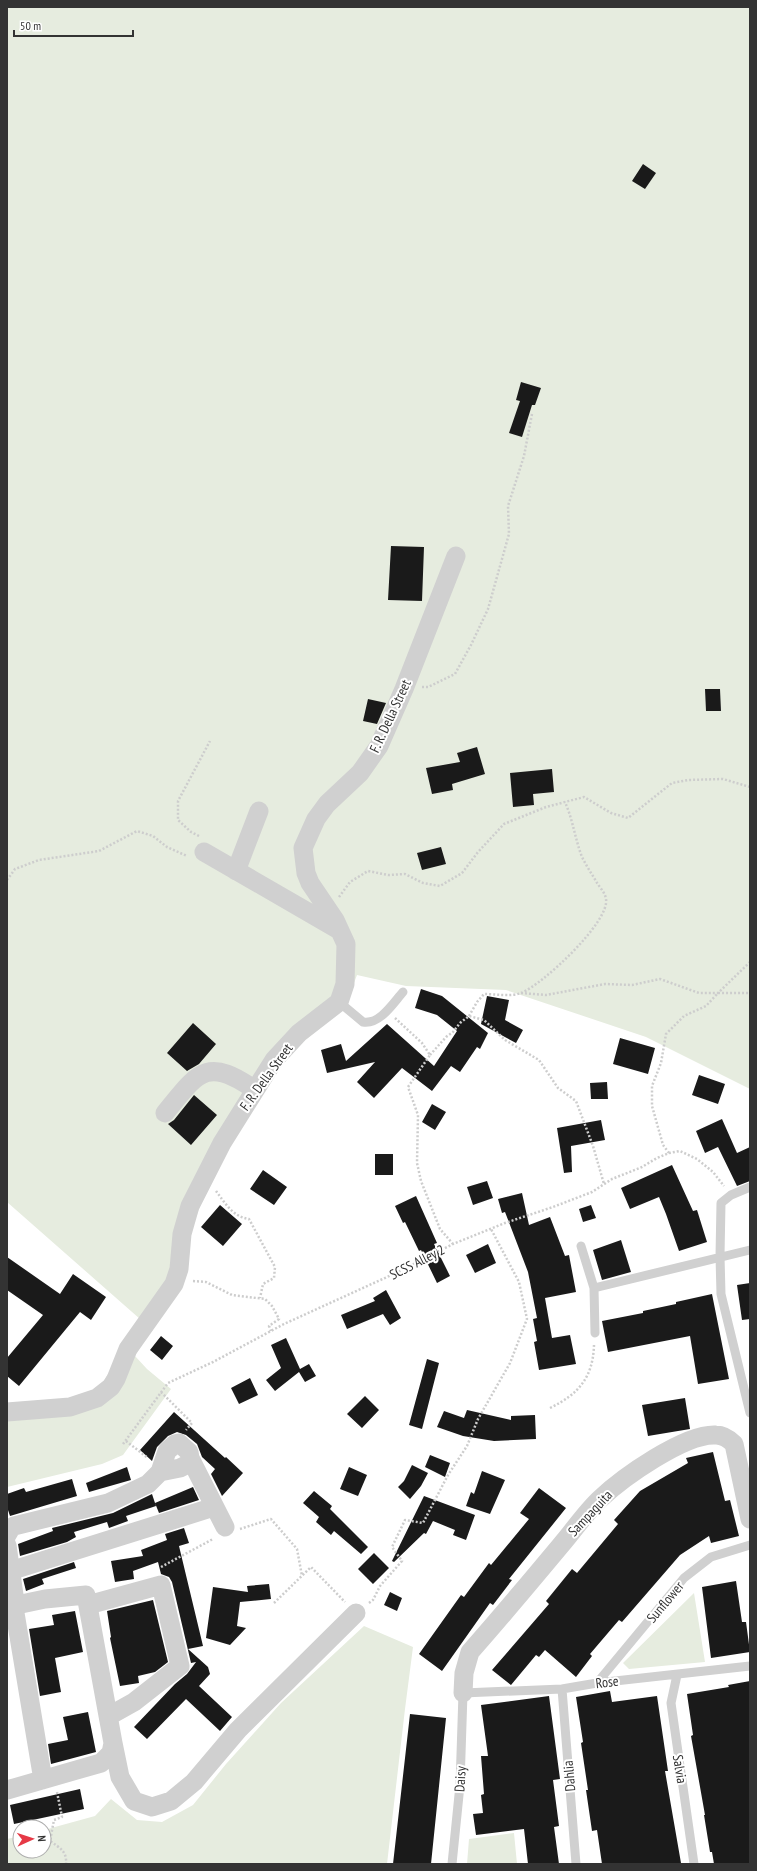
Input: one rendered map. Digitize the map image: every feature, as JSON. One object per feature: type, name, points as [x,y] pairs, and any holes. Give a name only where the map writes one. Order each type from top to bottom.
[{"type":"street","name":"F. R. Della Street","points":[[7,1412],[70,1407],[88,1403],[104,1394],[116,1379],[128,1349],[177,1278],[182,1234],[190,1206],[222,1143],[274,1060],[294,1038],[340,1002],[345,984],[346,944],[342,932],[320,900],[306,873],[303,848],[308,834],[327,804],[360,773],[379,746],[404,689],[456,556]]},
{"type":"street","points":[[236,871],[258,811]]},
{"type":"street","points":[[198,856],[236,871],[342,932]]},
{"type":"street","points":[[165,1113],[194,1079],[203,1073],[215,1070],[228,1073],[255,1090]]},
{"type":"street","name":"Sampaguita","points":[[463,1693],[464,1673],[470,1652],[600,1498],[664,1453],[684,1442],[701,1436],[716,1435],[727,1438],[734,1444],[750,1520]]},
{"type":"street","points":[[7,1535],[14,1526],[108,1503],[148,1484],[160,1470],[180,1468],[188,1464],[190,1458],[225,1532]]},
{"type":"street","points":[[10,1571],[214,1507]]},
{"type":"street","points":[[7,1545],[14,1596],[10,1604],[48,1778]]},
{"type":"street","points":[[88,1605],[161,1585],[180,1666],[134,1702],[109,1716]]},
{"type":"street","points":[[10,1604],[86,1595],[120,1777],[134,1801],[152,1807],[171,1801],[194,1782],[238,1730],[356,1614]]},
{"type":"street","points":[[7,1790],[101,1763],[110,1753],[113,1743]]},
{"type":"lane","points":[[340,1002],[363,1022],[368,1023],[376,1020],[403,992]]},
{"type":"lane","points":[[750,1187],[731,1195],[721,1203],[720,1256],[721,1294],[750,1413]]},
{"type":"lane","points":[[581,1246],[594,1288],[595,1332]]},
{"type":"lane","points":[[594,1288],[720,1256],[750,1250]]},
{"type":"lane","name":"Sunflower","points":[[597,1683],[684,1578],[711,1557],[750,1545]]},
{"type":"lane","name":"Rose","points":[[463,1693],[562,1688],[750,1666]]},
{"type":"lane","name":"Salvia","points":[[677,1675],[671,1703],[694,1864]]},
{"type":"lane","name":"Dahlia","points":[[562,1688],[576,1864]]},
{"type":"lane","name":"Daisy","points":[[452,1864],[460,1785],[463,1693]]},
{"type":"path","points":[[404,689],[428,687],[455,674],[472,645],[488,609],[505,552],[509,534],[508,506],[524,456],[532,414]]},
{"type":"path","points":[[7,880],[15,869],[39,860],[99,851],[137,831],[153,836],[167,847],[198,856],[208,842],[191,832],[178,820],[178,801],[210,741]]},
{"type":"path","points":[[320,900],[338,899],[350,882],[368,871],[388,875],[405,874],[423,883],[440,886],[462,873],[478,852],[504,824],[546,806],[584,797],[611,813],[628,818],[672,783],[688,780],[722,779],[750,787]]},
{"type":"path","points":[[520,993],[544,978],[566,958],[597,926],[603,913],[606,900],[604,892],[583,858],[572,819],[565,802]]},
{"type":"path","points":[[731,1195],[713,1172],[697,1159],[680,1151],[669,1153],[663,1145],[652,1106],[652,1086],[661,1063],[666,1034],[684,1016],[706,1006],[750,962]]},
{"type":"path","points":[[453,1244],[440,1229],[421,1181],[417,1163],[418,1115],[408,1087],[430,1055],[460,1023],[469,1016],[477,1002],[484,994],[520,993],[546,995],[605,984],[632,985],[660,979],[699,993],[750,993]]},
{"type":"path","points":[[387,1010],[422,1043],[430,1055]]},
{"type":"path","points":[[469,1016],[484,1020],[505,1040],[539,1060],[558,1088],[576,1101],[593,1146],[604,1184]]},
{"type":"path","name":"SCSS Alley 2","points":[[161,1392],[168,1383],[213,1362],[271,1331],[398,1272],[453,1244],[528,1214],[553,1207],[592,1192],[604,1184],[642,1168],[669,1153]]},
{"type":"path","points":[[205,1177],[228,1207],[240,1218],[249,1219],[275,1267],[274,1278],[263,1284],[260,1298]]},
{"type":"path","points":[[274,1603],[311,1567],[356,1614],[373,1600],[380,1586],[402,1561],[392,1547],[405,1520],[423,1523],[448,1476],[467,1446],[478,1419],[510,1363],[527,1320],[519,1282],[491,1229]]},
{"type":"path","points":[[177,1278],[206,1282],[232,1295],[265,1299],[272,1306],[278,1318],[269,1326],[271,1331]]},
{"type":"path","points":[[550,1408],[579,1389],[593,1362],[595,1332]]},
{"type":"path","points":[[123,1444],[161,1392],[192,1423]]},
{"type":"path","points":[[126,1441],[160,1470]]},
{"type":"path","points":[[161,1585],[157,1570],[225,1532],[271,1519],[297,1549],[302,1576]]},
{"type":"path","points":[[48,1778],[62,1817],[54,1820],[50,1841],[64,1850],[67,1856],[66,1864]]},
{"type":"shaded area","points":[[7,7],[750,7],[750,1089],[646,1037],[506,990],[406,986],[357,975],[344,1009],[295,1048],[276,1066],[206,1189],[165,1305],[135,1356],[147,1369],[171,1389],[123,1455],[102,1464],[7,1487],[7,1406],[69,1402],[101,1386],[140,1319],[7,1202]]},
{"type":"shaded area","points":[[694,1593],[705,1662],[629,1669],[623,1663]]},
{"type":"shaded area","points":[[364,1626],[413,1647],[387,1864],[7,1864],[7,1839],[12,1838],[12,1859],[52,1859],[52,1828],[95,1816],[111,1799],[137,1820],[162,1822],[193,1805],[226,1764],[281,1703]]},
{"type":"shaded area","points":[[514,1833],[517,1864],[467,1864],[469,1839]]},
{"type":"building","points":[[643,164],[656,173],[645,189],[632,181]]},
{"type":"building","points":[[521,382],[541,388],[535,405],[532,405],[522,437],[509,433],[520,401],[516,400]]},
{"type":"building","points":[[391,546],[424,547],[422,601],[388,600]]},
{"type":"building","points":[[705,689],[720,689],[721,711],[706,711]]},
{"type":"building","points":[[368,699],[386,703],[377,724],[363,721]]},
{"type":"building","points":[[477,747],[485,774],[452,784],[453,790],[432,794],[426,768],[460,762],[457,753]]},
{"type":"building","points":[[552,769],[554,792],[533,794],[534,805],[513,807],[510,773]]},
{"type":"building","points":[[441,847],[446,864],[422,870],[417,853]]},
{"type":"building","points":[[421,989],[442,996],[488,1033],[480,1049],[477,1047],[460,1072],[451,1066],[432,1091],[402,1068],[374,1098],[357,1082],[375,1062],[327,1073],[321,1050],[341,1044],[346,1061],[387,1024],[434,1066],[457,1031],[437,1015],[415,1008]]},
{"type":"building","points":[[487,996],[509,1000],[505,1020],[523,1030],[516,1043],[481,1024]]},
{"type":"building","points":[[193,1023],[216,1044],[199,1064],[187,1071],[167,1053]]},
{"type":"building","points":[[620,1038],[655,1048],[648,1074],[613,1064]]},
{"type":"building","points":[[699,1075],[725,1084],[718,1104],[692,1095]]},
{"type":"building","points":[[607,1082],[608,1099],[591,1099],[590,1083]]},
{"type":"building","points":[[194,1095],[217,1115],[191,1145],[168,1124],[174,1120]]},
{"type":"building","points":[[432,1104],[446,1112],[435,1130],[422,1122]]},
{"type":"building","points":[[722,1119],[737,1153],[750,1147],[750,1181],[737,1186],[718,1147],[705,1153],[696,1131]]},
{"type":"building","points":[[601,1120],[605,1140],[571,1146],[572,1172],[564,1173],[557,1128]]},
{"type":"building","points":[[375,1154],[393,1154],[393,1175],[375,1175]]},
{"type":"building","points":[[672,1165],[693,1211],[697,1210],[707,1242],[679,1251],[659,1197],[630,1209],[621,1188]]},
{"type":"building","points":[[263,1170],[287,1187],[274,1205],[250,1189]]},
{"type":"building","points":[[487,1181],[493,1198],[473,1205],[467,1187]]},
{"type":"building","points":[[522,1193],[529,1225],[550,1217],[565,1256],[569,1255],[576,1292],[545,1298],[552,1338],[570,1335],[576,1364],[539,1370],[534,1342],[537,1341],[533,1319],[537,1318],[528,1272],[505,1212],[502,1213],[498,1199]]},
{"type":"building","points":[[416,1196],[437,1243],[434,1244],[450,1276],[437,1283],[421,1250],[419,1251],[405,1222],[403,1223],[395,1206]]},
{"type":"building","points":[[220,1205],[242,1224],[223,1246],[201,1227]]},
{"type":"building","points":[[591,1205],[596,1218],[583,1222],[579,1209]]},
{"type":"building","points":[[621,1240],[631,1272],[602,1280],[593,1250]]},
{"type":"building","points":[[488,1244],[496,1263],[475,1273],[466,1255]]},
{"type":"building","points":[[7,1257],[60,1294],[73,1274],[106,1297],[91,1320],[80,1312],[19,1386],[7,1376],[7,1358],[43,1315],[7,1290]]},
{"type":"building","points":[[750,1283],[750,1319],[742,1320],[737,1285]]},
{"type":"building","points":[[386,1290],[401,1318],[390,1325],[383,1314],[347,1329],[341,1315],[375,1301],[373,1298]]},
{"type":"building","points":[[712,1294],[729,1379],[698,1384],[690,1336],[608,1352],[602,1321],[643,1313],[643,1311]]},
{"type":"building","points":[[161,1336],[173,1346],[162,1360],[150,1350]]},
{"type":"building","points":[[286,1338],[300,1369],[309,1364],[316,1376],[305,1382],[299,1372],[275,1391],[266,1380],[281,1368],[271,1345]]},
{"type":"building","points":[[427,1359],[439,1363],[422,1429],[409,1425]]},
{"type":"building","points":[[250,1378],[258,1395],[239,1404],[231,1388]]},
{"type":"building","points":[[365,1396],[379,1410],[362,1428],[347,1414]]},
{"type":"building","points":[[685,1398],[690,1429],[648,1436],[642,1405]]},
{"type":"building","points":[[467,1410],[511,1420],[511,1416],[535,1415],[536,1439],[494,1441],[463,1436],[437,1427],[444,1411],[464,1418]]},
{"type":"building","points":[[174,1412],[243,1473],[222,1496],[211,1474],[215,1469],[202,1457],[197,1444],[186,1435],[177,1432],[168,1436],[157,1447],[152,1461],[140,1450]]},
{"type":"building","points":[[713,1452],[725,1501],[730,1500],[739,1536],[711,1543],[709,1536],[680,1555],[622,1622],[619,1620],[590,1654],[592,1656],[576,1677],[545,1650],[539,1657],[536,1655],[511,1685],[492,1670],[549,1604],[546,1601],[572,1569],[577,1573],[618,1524],[614,1520],[640,1491],[688,1463],[686,1458]]},
{"type":"building","points":[[430,1455],[450,1463],[445,1477],[425,1467]]},
{"type":"building","points":[[412,1465],[428,1473],[421,1486],[410,1499],[398,1487],[404,1481]]},
{"type":"building","points":[[127,1467],[131,1480],[89,1492],[86,1483]]},
{"type":"building","points":[[349,1467],[367,1475],[358,1496],[340,1489]]},
{"type":"building","points":[[482,1471],[505,1480],[490,1514],[466,1506],[471,1492],[474,1494]]},
{"type":"building","points":[[72,1479],[77,1496],[10,1516],[7,1507],[7,1494],[24,1488],[26,1492]]},
{"type":"building","points":[[193,1487],[199,1500],[159,1513],[155,1503]]},
{"type":"building","points":[[539,1488],[566,1508],[509,1579],[512,1580],[493,1605],[490,1603],[442,1671],[419,1654],[461,1595],[464,1597],[489,1563],[491,1565],[529,1519],[520,1513]]},
{"type":"building","points":[[314,1491],[332,1506],[330,1509],[368,1547],[361,1554],[334,1531],[331,1535],[316,1522],[319,1517],[303,1503]]},
{"type":"building","points":[[152,1494],[156,1506],[126,1516],[128,1521],[109,1528],[107,1522],[74,1532],[76,1537],[67,1542],[20,1556],[18,1544],[53,1531],[52,1528],[113,1513]]},
{"type":"building","points":[[424,1496],[475,1515],[466,1540],[453,1535],[455,1530],[433,1521],[426,1534],[424,1533],[394,1562],[392,1561]]},
{"type":"building","points":[[184,1528],[189,1543],[179,1546],[203,1646],[188,1649],[208,1667],[210,1674],[199,1686],[232,1717],[220,1731],[186,1699],[147,1739],[134,1727],[175,1684],[187,1674],[196,1662],[191,1663],[172,1582],[169,1577],[161,1574],[158,1562],[133,1571],[134,1579],[115,1582],[111,1561],[143,1556],[141,1550],[167,1540],[165,1534]]},
{"type":"building","points":[[374,1553],[389,1568],[373,1584],[358,1569]]},
{"type":"building","points":[[74,1562],[76,1568],[42,1579],[44,1584],[26,1591],[23,1579]]},
{"type":"building","points":[[736,1581],[742,1622],[746,1622],[750,1652],[711,1658],[702,1587]]},
{"type":"building","points":[[269,1584],[271,1599],[240,1602],[237,1626],[246,1628],[230,1645],[206,1638],[213,1587],[248,1592],[247,1586]]},
{"type":"building","points":[[390,1592],[402,1598],[397,1611],[384,1605]]},
{"type":"building","points":[[153,1600],[168,1662],[155,1672],[138,1676],[139,1683],[120,1686],[110,1638],[107,1611]]},
{"type":"building","points":[[75,1611],[83,1652],[55,1658],[61,1692],[40,1696],[29,1629],[54,1625],[52,1615]]},
{"type":"building","points":[[750,1681],[750,1864],[714,1864],[712,1852],[710,1852],[691,1736],[693,1735],[687,1694],[729,1687],[728,1685]]},
{"type":"building","points":[[610,1691],[612,1702],[657,1696],[668,1771],[665,1771],[681,1863],[602,1864],[597,1830],[592,1831],[581,1743],[583,1742],[576,1697]]},
{"type":"building","points":[[549,1696],[560,1779],[553,1780],[559,1826],[554,1827],[559,1864],[528,1864],[524,1829],[476,1835],[473,1814],[483,1813],[481,1795],[484,1794],[481,1756],[488,1756],[481,1705]]},
{"type":"building","points":[[88,1712],[96,1752],[51,1764],[48,1744],[68,1740],[63,1717]]},
{"type":"building","points":[[410,1714],[446,1718],[431,1864],[393,1864]]},
{"type":"building","points":[[80,1789],[84,1809],[37,1819],[13,1819],[10,1805]]}]
